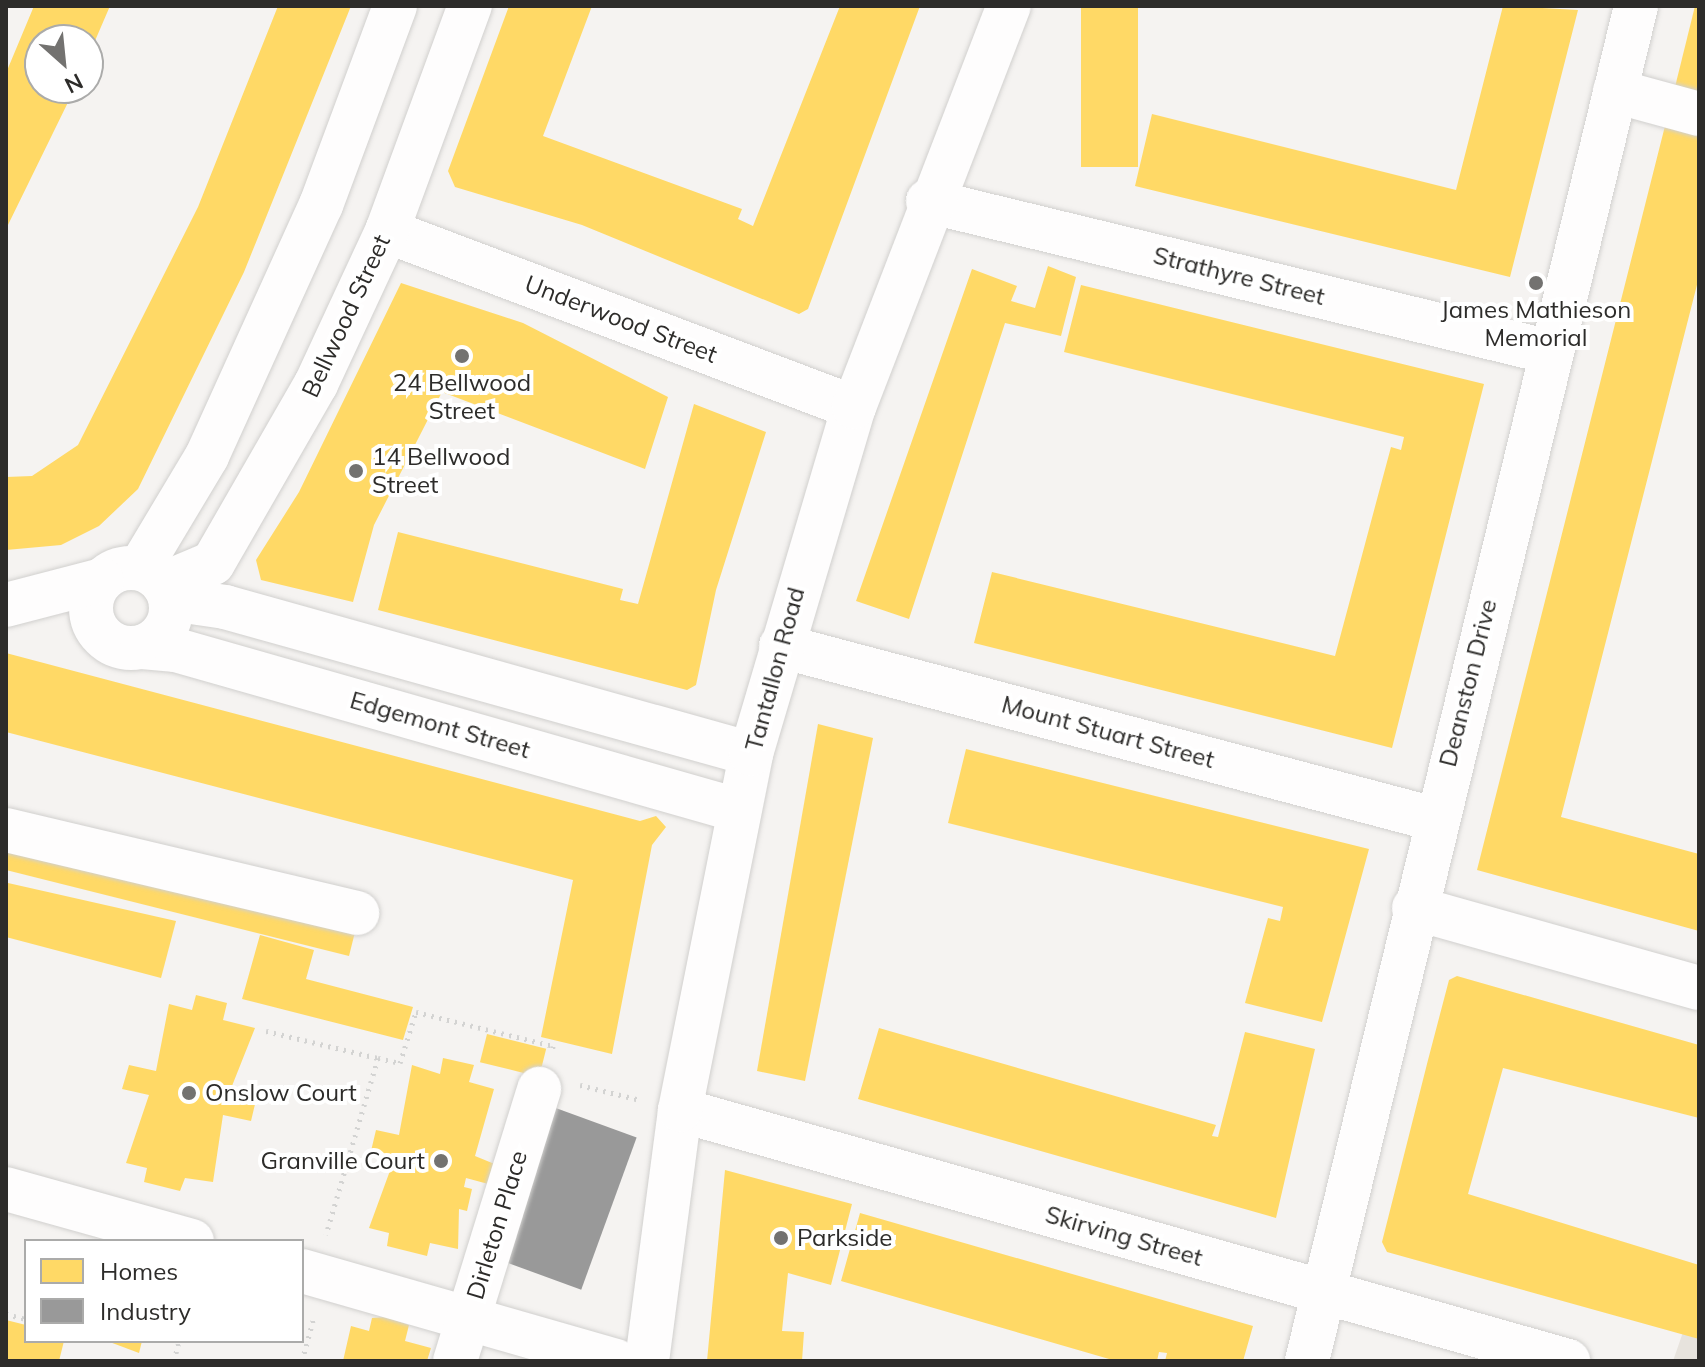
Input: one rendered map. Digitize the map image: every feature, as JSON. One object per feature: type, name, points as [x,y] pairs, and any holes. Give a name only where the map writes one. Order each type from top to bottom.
[{"type":"street","points":[[95,627],[92,597],[144,583],[207,456],[308,233],[395,6]]},
{"type":"street","name":"Bellwood Street","points":[[144,583],[213,563],[316,384],[387,231],[470,6]]},
{"type":"street","name":"Tantallon Road","points":[[647,1361],[680,1110],[737,810],[751,754],[854,407],[928,201],[1009,6]]},
{"type":"street","name":"Deanston Drive","points":[[1307,1361],[1434,819],[1636,6]]},
{"type":"street","points":[[1615,91],[1699,114]]},
{"type":"street","name":"Strathyre Street","points":[[928,201],[1550,352]]},
{"type":"street","name":"Underwood Street","points":[[387,231],[854,407]]},
{"type":"street","points":[[11,604],[95,627],[114,645],[142,647],[168,625],[144,583]]},
{"type":"street","points":[[11,604],[144,583],[751,754]]},
{"type":"street","name":"Mount Stuart Street","points":[[781,646],[1434,819]]},
{"type":"street","name":"Edgemont Street","points":[[142,647],[176,650],[737,810]]},
{"type":"street","points":[[6,830],[357,913]]},
{"type":"street","points":[[1414,908],[1699,988]]},
{"type":"street","name":"Dirleton Place","points":[[455,1361],[539,1089]]},
{"type":"street","name":"Skirving Street","points":[[680,1110],[1568,1361]]},
{"type":"street","points":[[6,1189],[185,1239]]},
{"type":"street","points":[[308,1273],[616,1361]]},
{"type":"path","points":[[266,1031],[400,1063],[404,1050]]},
{"type":"path","points":[[308,1273],[378,1058]]},
{"type":"shaded area","points":[[1699,1274],[1699,1361],[1673,1361],[1682,1335]]},
{"type":"building: Homes","points":[[34,6],[110,6],[102,24],[26,24]]},
{"type":"building: Homes","points":[[278,6],[351,6],[244,272],[138,489],[99,526],[61,545],[6,550],[6,477],[32,476],[78,445],[198,207]]},
{"type":"building: Homes","points":[[509,6],[592,6],[543,136],[742,209],[738,219],[753,226],[840,6],[920,6],[808,309],[799,314],[582,225],[455,187],[448,171]]},
{"type":"building: Homes","points":[[1081,6],[1138,6],[1138,167],[1081,167]]},
{"type":"building: Homes","points":[[1503,6],[1578,10],[1510,277],[1135,186],[1152,114],[1456,190]]},
{"type":"building: Homes","points":[[1695,6],[1699,6],[1699,98],[1674,91]]},
{"type":"building: Homes","points":[[24,30],[24,104],[67,104],[6,229],[6,73]]},
{"type":"building: Homes","points":[[1667,118],[1699,125],[1699,277],[1561,817],[1699,854],[1699,931],[1477,870]]},
{"type":"building: Homes","points":[[1048,266],[1076,277],[1061,336],[1005,323],[909,619],[856,601],[972,269],[1017,286],[1011,301],[1035,308]]},
{"type":"building: Homes","points":[[401,283],[523,323],[668,397],[645,469],[442,392],[374,525],[353,602],[261,580],[256,560],[299,492]]},
{"type":"building: Homes","points":[[1081,285],[1484,384],[1392,748],[974,643],[992,572],[1335,656],[1391,447],[1401,450],[1404,437],[1064,352]]},
{"type":"building: Homes","points":[[694,404],[766,432],[716,590],[696,685],[687,690],[378,610],[398,532],[623,589],[620,600],[638,604]]},
{"type":"building: Homes","points":[[6,653],[640,821],[656,816],[666,827],[652,845],[612,1054],[541,1037],[573,880],[6,732]]},
{"type":"building: Homes","points":[[818,724],[873,738],[805,1081],[757,1071]]},
{"type":"building: Homes","points":[[966,749],[1369,849],[1322,1022],[1245,1003],[1268,918],[1280,921],[1283,907],[948,823]]},
{"type":"building: Homes","points":[[6,836],[356,928],[349,956],[6,870]]},
{"type":"building: Homes","points":[[8,883],[176,921],[161,978],[6,937]]},
{"type":"building: Homes","points":[[260,935],[314,950],[306,979],[413,1007],[403,1040],[242,999]]},
{"type":"building: Homes","points":[[1457,976],[1699,1045],[1699,1118],[1503,1068],[1468,1194],[1699,1265],[1699,1339],[1387,1252],[1382,1242],[1428,1060],[1449,980]]},
{"type":"building: Homes","name":"Onslow Court","points":[[196,995],[227,1003],[223,1020],[255,1028],[230,1091],[256,1100],[251,1121],[223,1115],[213,1182],[185,1178],[180,1191],[144,1182],[147,1168],[126,1163],[149,1095],[122,1089],[129,1065],[156,1071],[169,1004],[192,1010]]},
{"type":"building: Homes","points":[[879,1028],[1216,1125],[1212,1136],[1218,1137],[1245,1032],[1315,1049],[1276,1218],[858,1099]]},
{"type":"building: Homes","points":[[487,1034],[546,1049],[539,1077],[480,1062]]},
{"type":"building: Homes","name":"Granville Court","points":[[443,1058],[474,1065],[469,1082],[494,1089],[475,1156],[497,1165],[492,1185],[466,1178],[464,1187],[472,1189],[467,1211],[459,1209],[458,1249],[430,1243],[427,1256],[387,1246],[389,1233],[369,1228],[395,1157],[371,1151],[376,1130],[399,1135],[412,1065],[440,1074]]},
{"type":"building: Homes","name":"Parkside","points":[[725,1170],[852,1204],[831,1285],[788,1273],[782,1331],[804,1332],[802,1361],[707,1361]]},
{"type":"building: Homes","points":[[860,1213],[1253,1326],[1243,1361],[1165,1361],[1167,1353],[1159,1352],[1157,1361],[1116,1361],[841,1281]]},
{"type":"building: Homes","points":[[386,1317],[409,1325],[405,1341],[431,1348],[427,1361],[343,1361],[351,1326],[369,1331],[372,1318]]},
{"type":"building: Homes","points":[[6,1320],[24,1324],[24,1343],[64,1343],[59,1361],[6,1361]]},
{"type":"building: Homes","points":[[112,1343],[142,1343],[139,1353]]},
{"type":"building: Industry","points":[[553,1107],[637,1137],[581,1290],[498,1259]]},
{"type":"place","name":"James Mathieson Memorial","points":[[1536,283]]},
{"type":"place","name":"24 Bellwood Street","points":[[462,356]]},
{"type":"place","name":"14 Bellwood Street","points":[[356,471]]},
{"type":"place","name":"Onslow Court","points":[[189,1093]]},
{"type":"place","name":"Granville Court","points":[[441,1161]]},
{"type":"place","name":"Parkside","points":[[781,1238]]}]
